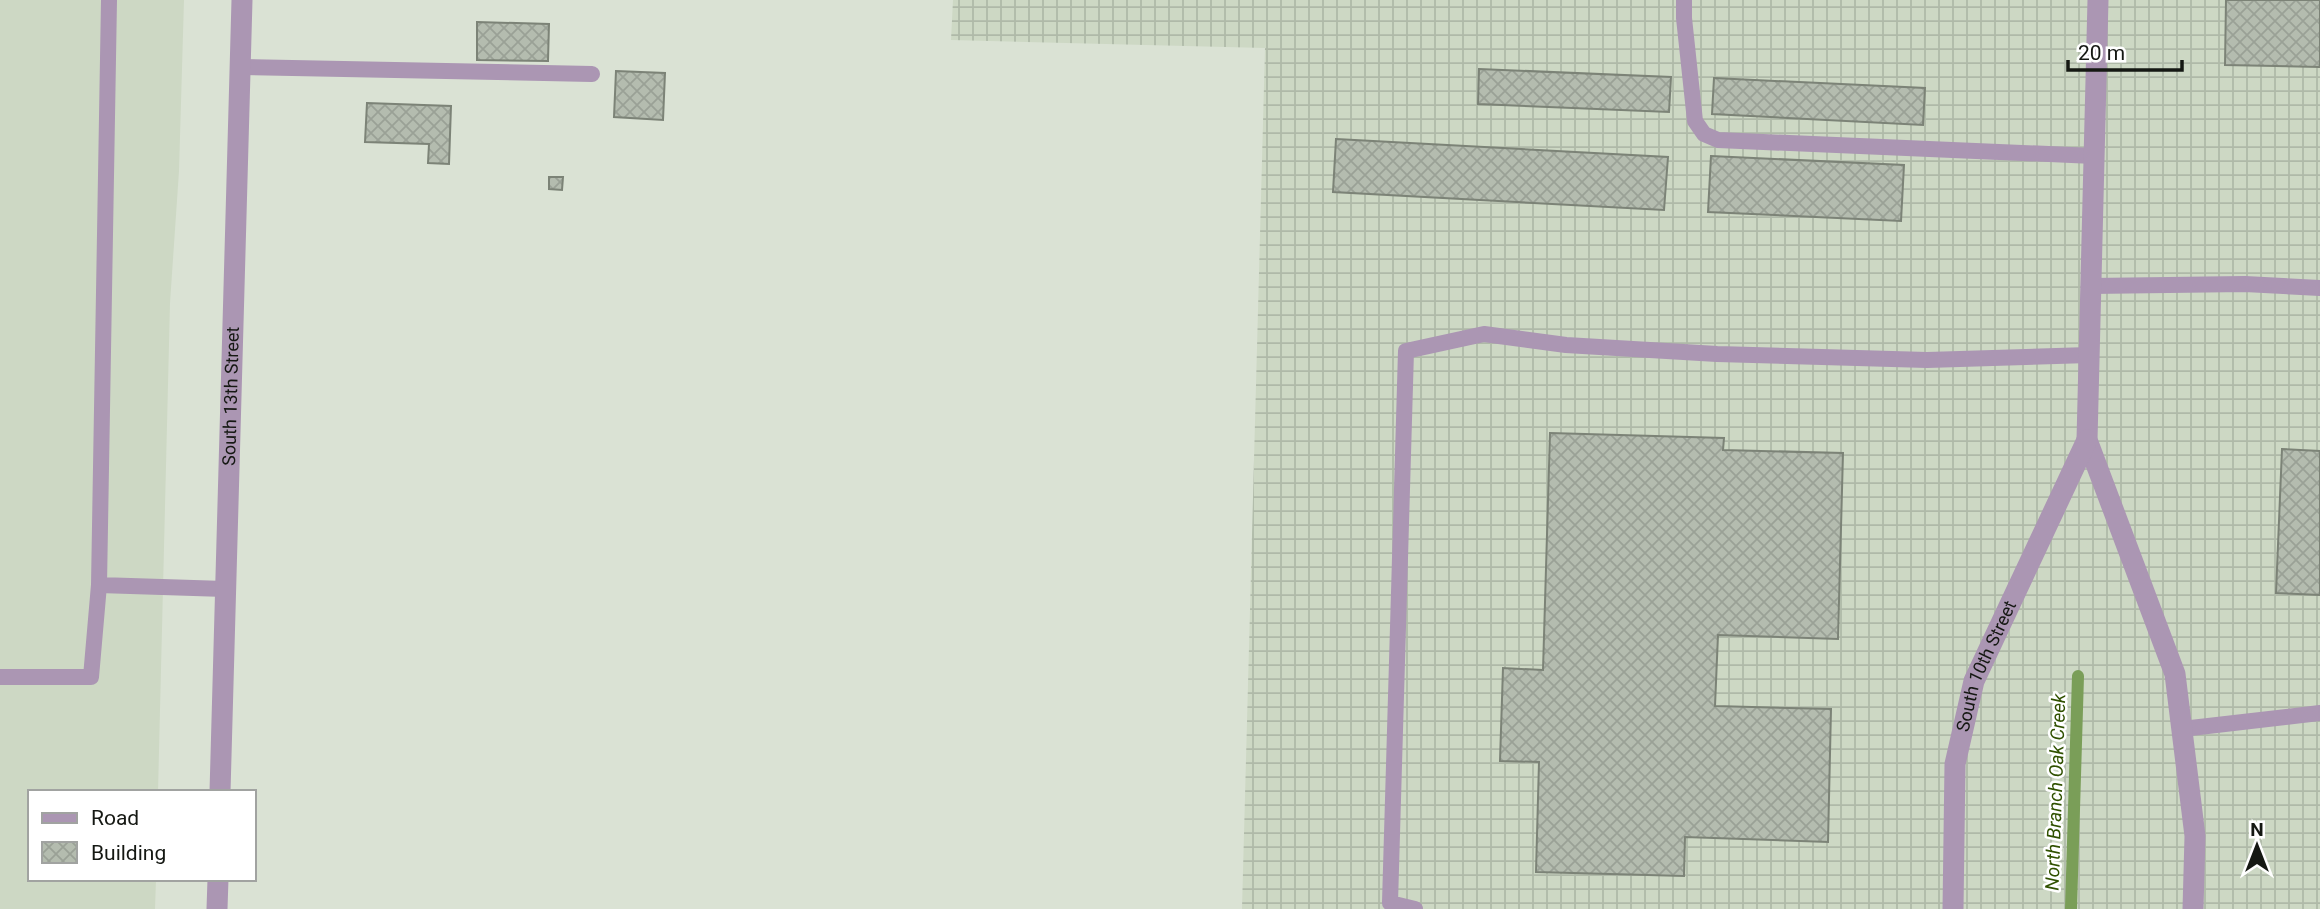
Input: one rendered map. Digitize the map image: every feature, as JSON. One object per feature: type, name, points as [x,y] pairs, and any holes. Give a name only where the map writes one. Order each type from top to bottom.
[{"type":"street","name":"South 13th Street","points":[[220,790],[242,0]]},
{"type":"street","name":"South 10th Street","points":[[2098,0],[2087,440],[2175,674],[2195,836],[2193,909]]},
{"type":"street","name":"South 10th Street","points":[[1953,909],[1955,764],[1974,681],[2087,440]]},
{"type":"street","points":[[217,909],[218,881]]},
{"type":"lane","points":[[0,677],[91,677],[99,585],[109,0]]},
{"type":"lane","points":[[1684,0],[1695,121],[1704,134],[1718,140],[2094,156]]},
{"type":"lane","points":[[240,67],[592,74]]},
{"type":"lane","points":[[2091,286],[2245,284],[2320,288]]},
{"type":"lane","points":[[1415,909],[1390,903],[1406,351],[1484,334],[1566,345],[1717,354],[1927,360],[2089,355]]},
{"type":"lane","points":[[99,585],[225,589]]},
{"type":"lane","points":[[2182,730],[2320,713]]},
{"type":"shaded area","points":[[0,0],[184,0],[179,171],[170,303],[158,790],[28,790],[28,881],[156,881],[155,909],[0,909]]},
{"type":"shaded area","points":[[953,0],[2320,0],[2320,909],[1242,909],[1265,48],[951,40]]},
{"type":"building","points":[[2226,0],[2320,0],[2320,67],[2225,65]]},
{"type":"building","points":[[477,22],[549,24],[548,61],[477,60]]},
{"type":"building","points":[[1479,69],[1671,77],[1669,112],[1478,104]]},
{"type":"building","points":[[616,71],[665,73],[663,120],[614,117]]},
{"type":"building","points":[[1714,78],[1925,88],[1923,125],[1712,114]]},
{"type":"building","points":[[367,103],[451,106],[449,164],[428,163],[429,144],[365,142]]},
{"type":"building","points":[[1336,139],[1668,157],[1664,210],[1333,192]]},
{"type":"building","points":[[1711,156],[1904,165],[1901,221],[1708,212]]},
{"type":"building","points":[[549,177],[563,177],[562,190],[549,189]]},
{"type":"building","points":[[1550,433],[1724,438],[1723,450],[1843,453],[1838,639],[1718,635],[1715,706],[1831,709],[1828,842],[1685,837],[1684,876],[1536,872],[1539,762],[1500,761],[1503,668],[1543,670]]},
{"type":"building","points":[[2282,449],[2320,451],[2320,595],[2276,593]]},
{"type":"waterway","name":"North Branch Oak Creek","points":[[2071,909],[2078,676]]}]
